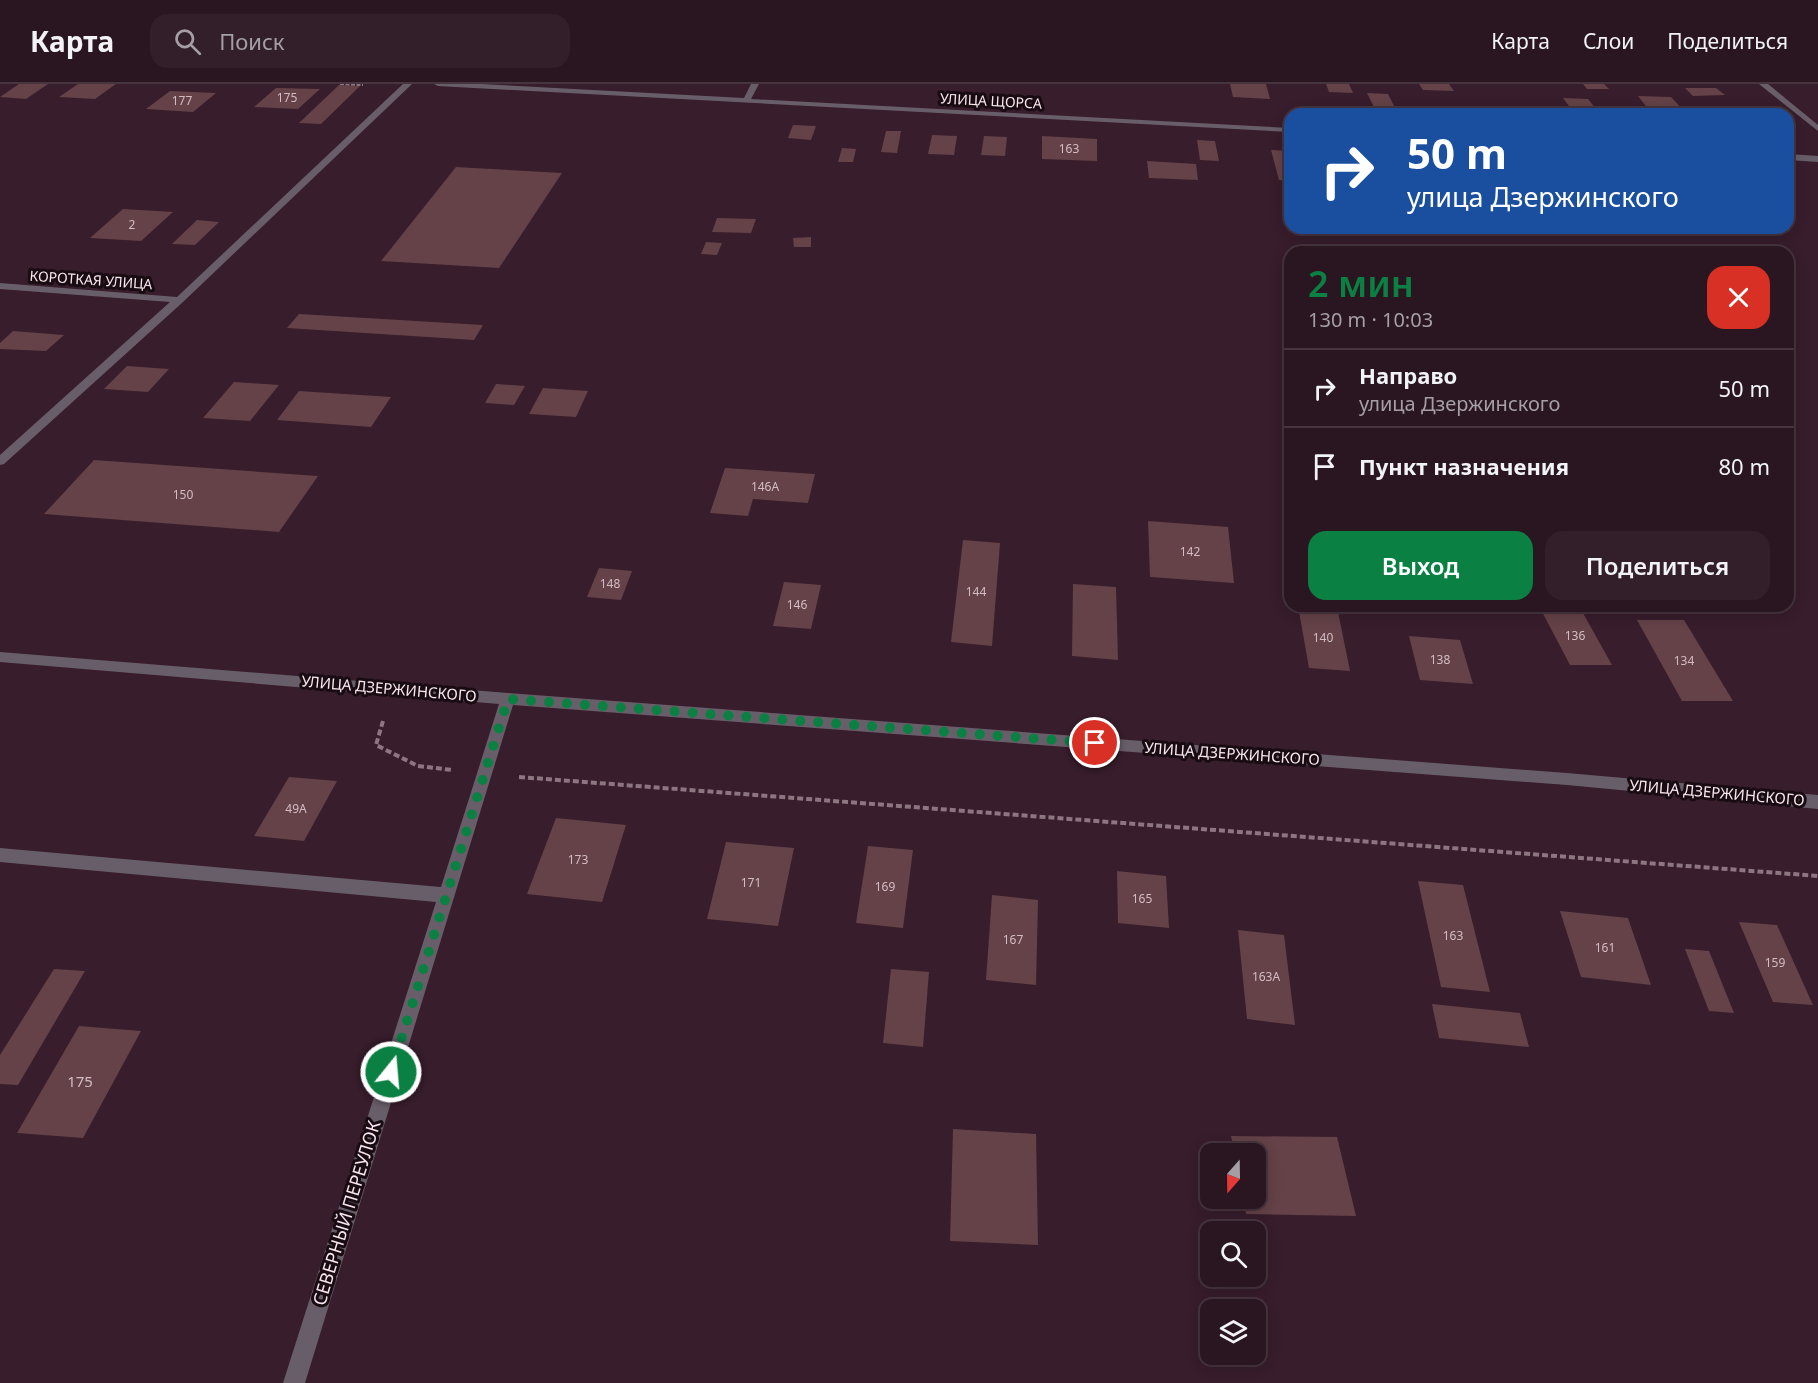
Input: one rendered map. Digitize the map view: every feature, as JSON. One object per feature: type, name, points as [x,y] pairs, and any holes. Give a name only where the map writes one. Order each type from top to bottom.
[{"type":"street","points":[[0,461],[179,300],[408,84]]},
{"type":"street","name":"УЛИЦА ЩОРСА","points":[[438,84],[1284,130]]},
{"type":"street","points":[[746,101],[755,84]]},
{"type":"street","points":[[1763,84],[1792,108]]},
{"type":"street","points":[[1794,109],[1818,129]]},
{"type":"street","points":[[1794,158],[1818,159]]},
{"type":"street","name":"КОРОТКАЯ УЛИЦА","points":[[0,286],[179,300]]},
{"type":"street","name":"УЛИЦА ДЗЕРЖИНСКОГО","points":[[0,657],[508,699],[1567,779],[1818,802]]},
{"type":"street","name":"СЕВЕРНЫЙ ПЕРЕУЛОК","points":[[294,1383],[508,699]]},
{"type":"street","points":[[0,855],[447,895]]},
{"type":"path","points":[[392,689],[376,744],[418,766],[484,774],[1818,876]]},
{"type":"building","points":[[19,84],[48,84],[26,99],[0,97]]},
{"type":"building","points":[[78,84],[116,84],[95,99],[59,97]]},
{"type":"building","points":[[1230,84],[1266,84],[1270,99],[1233,97]]},
{"type":"building","points":[[1326,84],[1349,84],[1353,93],[1329,92]]},
{"type":"building","points":[[1419,84],[1449,84],[1454,91],[1423,90]]},
{"type":"building","points":[[1583,84],[1604,84],[1609,89],[1587,89]]},
{"type":"building","points":[[339,85],[360,86],[321,124],[299,123]]},
{"type":"building","points":[[276,88],[320,89],[298,109],[254,107]]},
{"type":"building","points":[[1685,88],[1716,88],[1725,95],[1693,96]]},
{"type":"building","points":[[170,91],[216,93],[193,112],[146,109]]},
{"type":"building","points":[[1367,93],[1388,94],[1395,108],[1374,107]]},
{"type":"building","points":[[1638,96],[1671,97],[1681,108],[1647,108]]},
{"type":"building","points":[[1563,98],[1588,99],[1595,108],[1570,108]]},
{"type":"building","points":[[793,125],[816,126],[811,140],[788,138]]},
{"type":"building","points":[[886,131],[901,131],[897,153],[881,152]]},
{"type":"building","points":[[932,135],[957,136],[954,155],[928,154]]},
{"type":"building","points":[[984,136],[1007,137],[1005,156],[981,155]]},
{"type":"building","points":[[1042,136],[1097,139],[1097,161],[1042,159]]},
{"type":"building","points":[[1197,140],[1215,141],[1219,161],[1200,160]]},
{"type":"building","points":[[842,148],[856,149],[853,162],[838,162]]},
{"type":"building","points":[[1271,150],[1284,151],[1284,180],[1279,180]]},
{"type":"building","points":[[1147,161],[1196,164],[1198,180],[1149,178]]},
{"type":"building","points":[[456,167],[562,173],[499,268],[381,261]]},
{"type":"building","points":[[123,209],[173,212],[141,241],[90,238]]},
{"type":"building","points":[[717,218],[756,219],[751,233],[712,232]]},
{"type":"building","points":[[197,220],[219,222],[195,245],[172,244]]},
{"type":"building","points":[[811,237],[811,247],[794,247],[793,238]]},
{"type":"building","points":[[706,242],[722,243],[717,255],[701,254]]},
{"type":"building","points":[[299,314],[483,325],[474,340],[287,328]]},
{"type":"building","points":[[13,331],[64,335],[46,351],[0,349],[0,343]]},
{"type":"building","points":[[127,366],[169,369],[148,392],[104,389]]},
{"type":"building","points":[[234,382],[279,385],[250,421],[203,418]]},
{"type":"building","points":[[496,384],[525,386],[514,405],[485,403]]},
{"type":"building","points":[[543,388],[588,391],[576,417],[529,414]]},
{"type":"building","points":[[299,391],[391,397],[371,427],[277,420]]},
{"type":"building","points":[[94,460],[318,476],[279,532],[44,514]]},
{"type":"building","points":[[725,468],[815,474],[808,503],[753,499],[748,516],[710,513]]},
{"type":"building","points":[[1148,521],[1228,527],[1234,583],[1150,577]]},
{"type":"building","points":[[963,540],[1000,543],[992,646],[951,642]]},
{"type":"building","points":[[599,568],[632,571],[621,600],[587,597]]},
{"type":"building","points":[[784,582],[821,585],[811,629],[773,626]]},
{"type":"building","points":[[1073,584],[1116,587],[1118,660],[1072,656]]},
{"type":"building","points":[[1299,612],[1338,612],[1350,671],[1309,668]]},
{"type":"building","points":[[1542,612],[1582,612],[1612,665],[1570,665]]},
{"type":"building","points":[[1637,620],[1684,620],[1733,701],[1682,701]]},
{"type":"building","points":[[1409,636],[1460,640],[1473,684],[1420,680]]},
{"type":"building","points":[[289,777],[337,781],[304,841],[254,836]]},
{"type":"building","points":[[556,818],[626,825],[602,902],[527,894]]},
{"type":"building","points":[[726,842],[794,848],[778,926],[707,919]]},
{"type":"building","points":[[868,846],[913,850],[903,928],[856,923]]},
{"type":"building","points":[[1117,871],[1166,876],[1169,928],[1118,923]]},
{"type":"building","points":[[1418,881],[1463,885],[1490,992],[1441,987]]},
{"type":"building","points":[[992,895],[1038,900],[1036,985],[986,980]]},
{"type":"building","points":[[1560,911],[1628,918],[1651,985],[1581,977]]},
{"type":"building","points":[[1739,922],[1777,925],[1813,1005],[1773,1002]]},
{"type":"building","points":[[1238,930],[1284,935],[1295,1025],[1247,1019]]},
{"type":"building","points":[[1685,949],[1709,951],[1734,1013],[1709,1011]]},
{"type":"building","points":[[54,969],[85,971],[18,1085],[0,1084],[0,1055]]},
{"type":"building","points":[[891,969],[929,972],[923,1047],[883,1043]]},
{"type":"building","points":[[1432,1004],[1520,1013],[1529,1047],[1439,1038]]},
{"type":"building","points":[[79,1026],[141,1031],[83,1138],[17,1133]]},
{"type":"building","points":[[953,1129],[1036,1134],[1038,1245],[950,1241]]},
{"type":"building","points":[[1231,1136],[1337,1137],[1356,1216],[1246,1214],[1245,1209],[1266,1209],[1266,1143],[1233,1143]]},
{"type":"route","points":[[391,1072],[508,699],[1095,743]]}]
